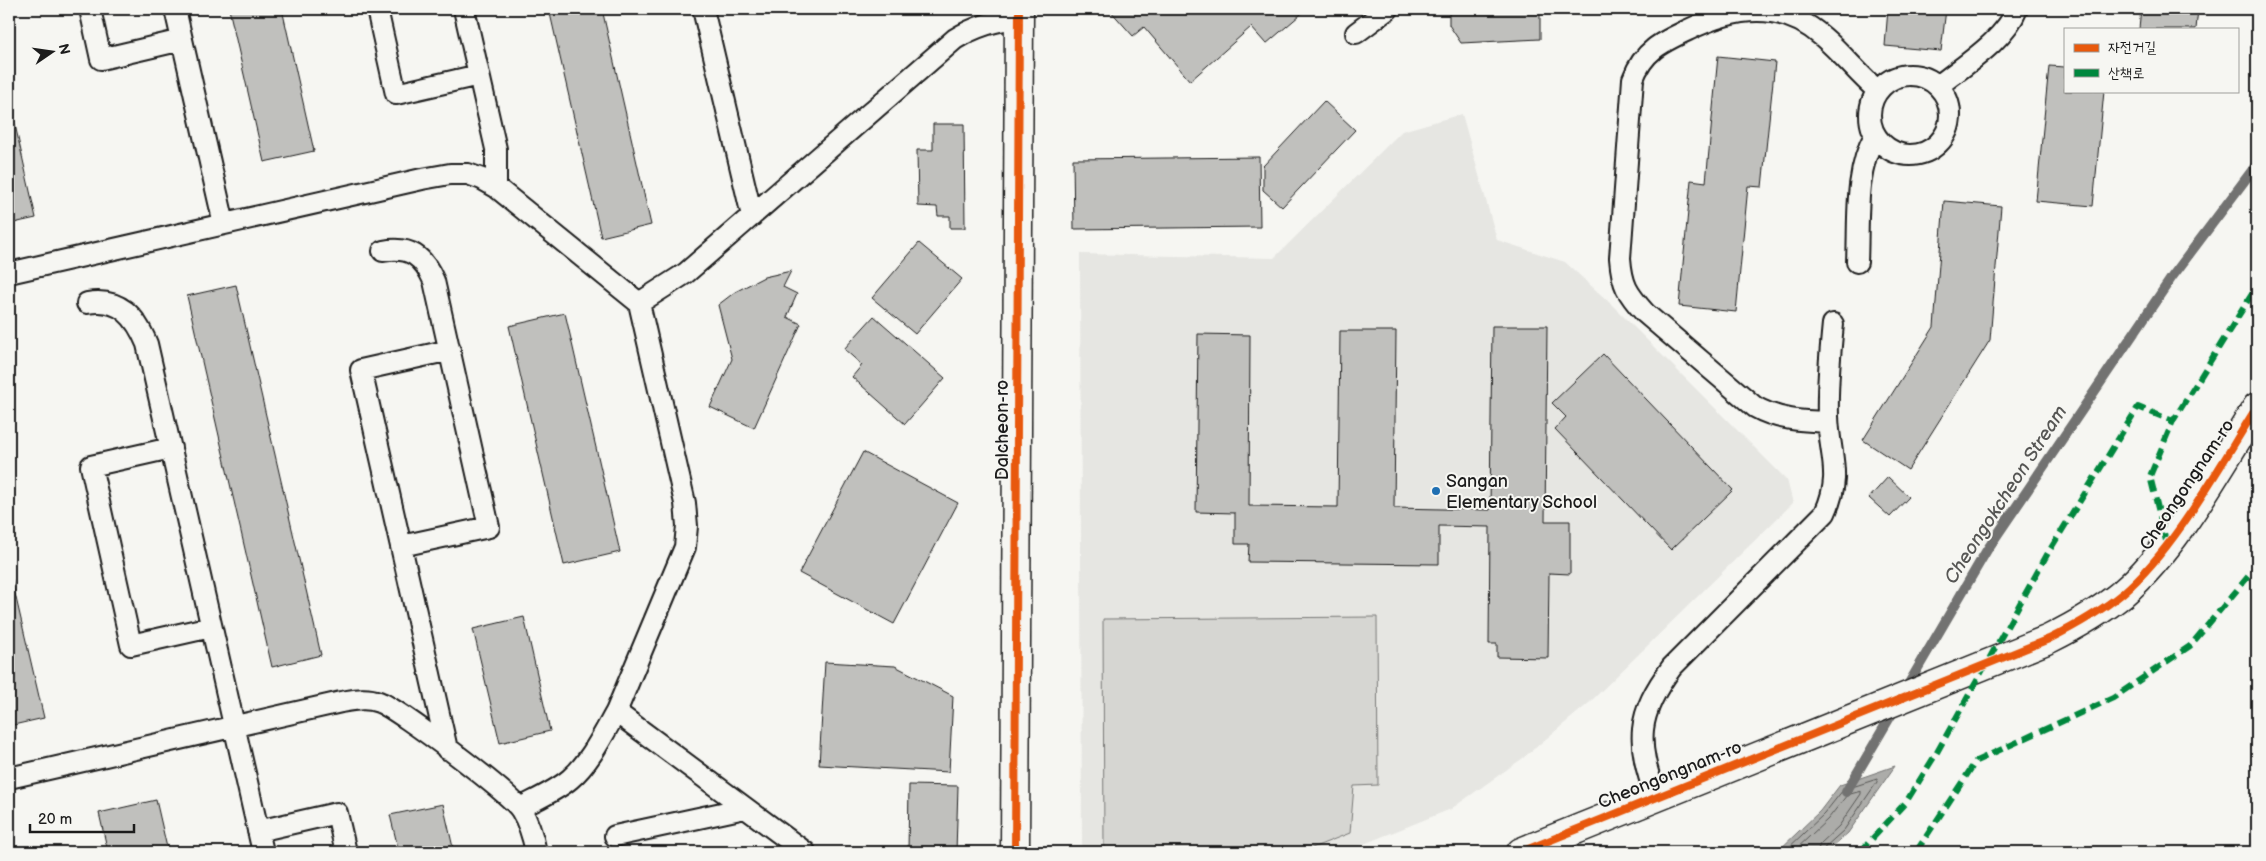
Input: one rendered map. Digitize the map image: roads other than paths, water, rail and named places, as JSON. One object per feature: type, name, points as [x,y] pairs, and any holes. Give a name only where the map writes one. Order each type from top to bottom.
[{"type":"street","name":"Dalcheon-ro","points":[[1016,852],[1019,13]]},
{"type":"street","name":"Cheongongnam-ro","points":[[1521,852],[2049,639],[2086,620],[2130,586],[2154,562],[2177,531],[2257,408]]},
{"type":"lane","points":[[90,9],[101,59],[182,40]]},
{"type":"lane","points":[[175,9],[224,224]]},
{"type":"lane","points":[[377,9],[396,94],[479,75]]},
{"type":"lane","points":[[464,9],[496,149],[496,187]]},
{"type":"lane","points":[[703,9],[752,216]]},
{"type":"lane","points":[[1356,33],[1388,9]]},
{"type":"lane","points":[[1938,86],[2001,35],[2011,23],[2016,9]]},
{"type":"lane","points":[[1828,422],[1788,420],[1770,415],[1755,407],[1645,313],[1630,296],[1622,281],[1620,258],[1633,79],[1638,66],[1646,54],[1657,45],[1711,19],[1732,13],[1756,10],[1780,12],[1802,21],[1824,37],[1861,77],[1878,90]]},
{"type":"lane","points":[[639,302],[686,273],[955,39],[974,27],[1019,13]]},
{"type":"lane","points":[[1907,74],[1921,75],[1934,81],[1938,86],[1943,90],[1949,102],[1951,116],[1949,129],[1942,140],[1933,149],[1920,154],[1895,153],[1884,146],[1875,135],[1870,122],[1870,109],[1878,90],[1894,77],[1907,74]]},
{"type":"lane","points":[[1857,262],[1862,168],[1867,150],[1875,135]]},
{"type":"lane","points":[[9,273],[450,174],[468,174],[496,187],[639,302],[685,503],[687,526],[685,547],[616,712],[587,760],[570,779],[520,808]]},
{"type":"lane","points":[[383,251],[397,248],[406,250],[428,267],[440,302],[489,527],[401,546]]},
{"type":"lane","points":[[87,303],[98,301],[113,305],[128,313],[139,325],[147,344],[263,852]]},
{"type":"lane","points":[[1656,797],[1646,770],[1642,748],[1642,728],[1648,704],[1660,683],[1672,667],[1825,513],[1834,495],[1835,475],[1828,422],[1827,392],[1833,324]]},
{"type":"lane","points":[[447,749],[361,370],[450,350]]},
{"type":"lane","points":[[171,448],[91,466],[131,645],[212,627]]},
{"type":"lane","points":[[9,778],[341,702],[368,699],[392,708],[502,790],[520,808],[531,829],[536,852]]},
{"type":"lane","points":[[616,712],[806,852]]},
{"type":"lane","points":[[616,836],[745,808]]},
{"type":"lane","points":[[258,831],[337,813],[346,852]]},
{"type":"water","points":[[1895,766],[1848,833],[1826,852],[1777,852],[1820,811],[1840,785]]},
{"type":"waterway","name":"Cheongokcheon Stream","points":[[1905,690],[1987,550],[2172,277],[2257,164]]},
{"type":"waterway","name":"Cheongokcheon Stream","points":[[1846,792],[1896,707]]},
{"type":"place","name":"Sangan Elementary School","points":[[1436,491]]}]
